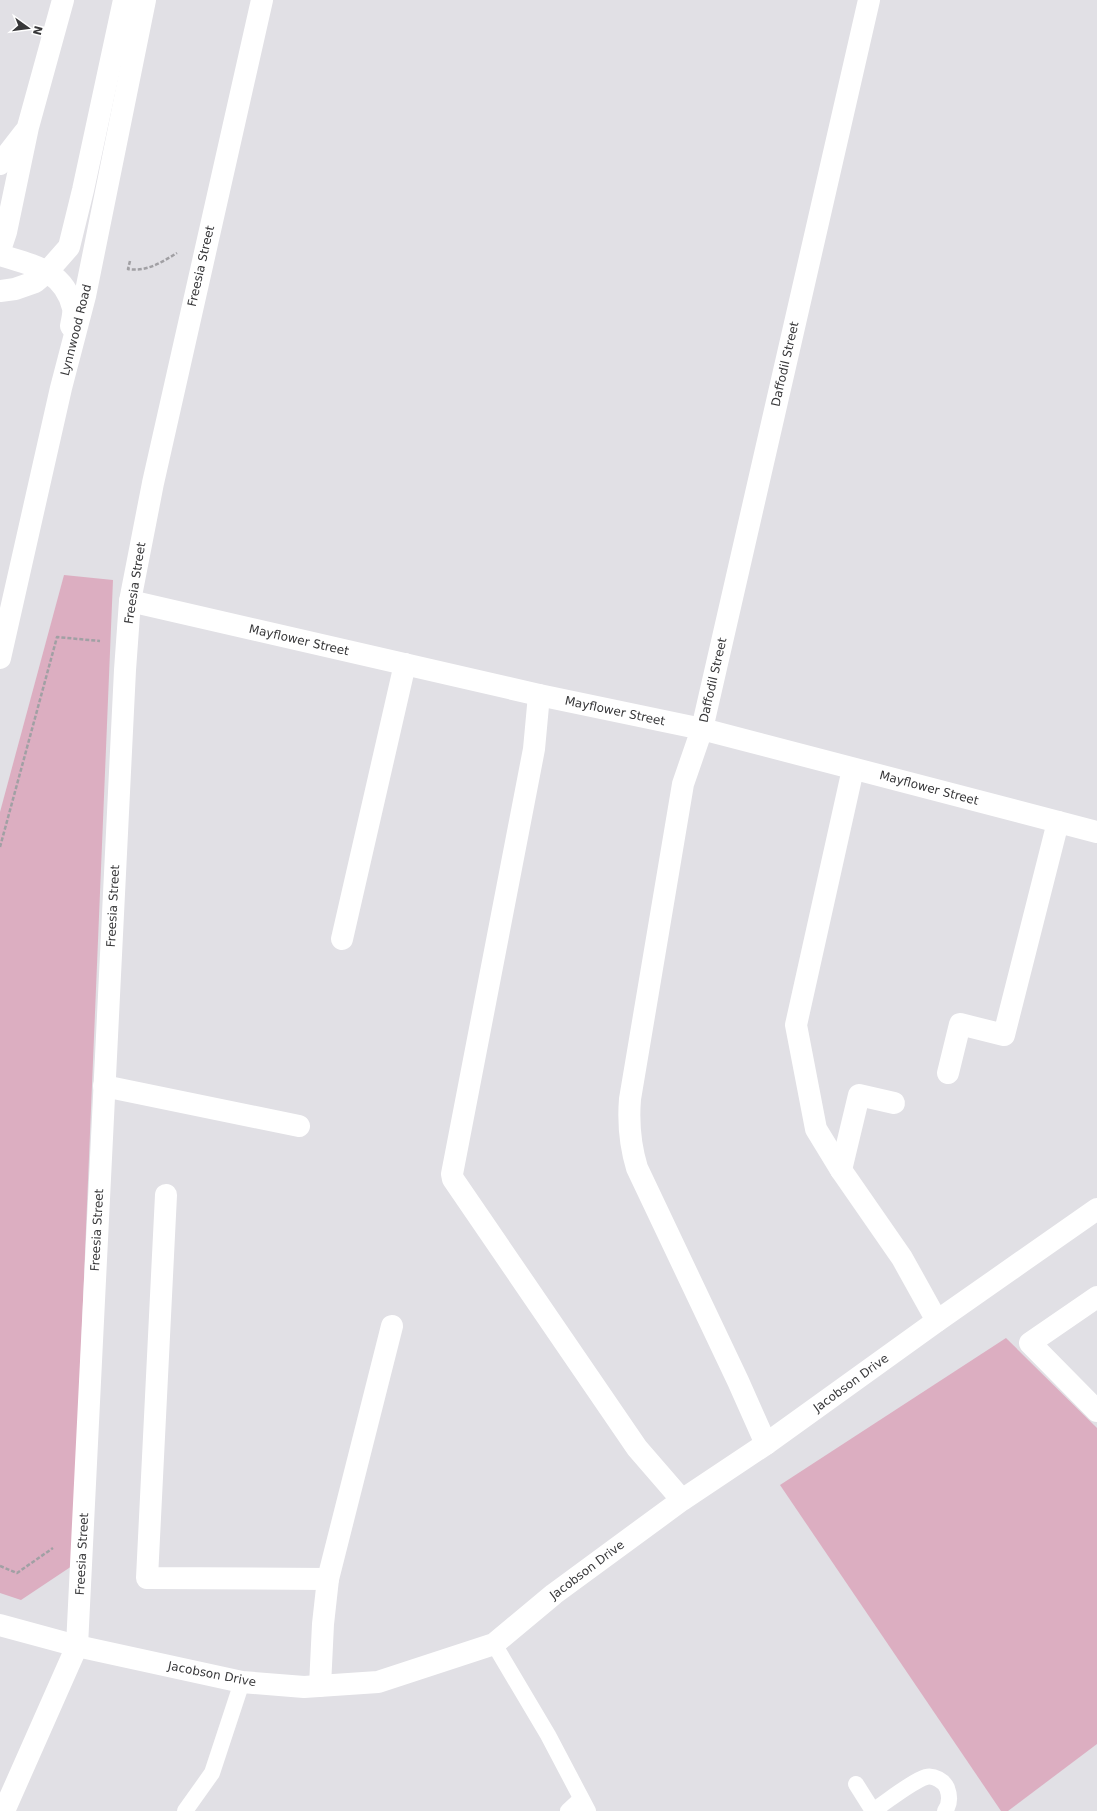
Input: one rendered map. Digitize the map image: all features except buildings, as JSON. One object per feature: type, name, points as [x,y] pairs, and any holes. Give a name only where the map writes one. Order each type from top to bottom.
[{"type":"street","points":[[0,250],[6,232],[28,128],[63,0]]},
{"type":"street","points":[[0,291],[15,289],[35,282],[47,272],[68,247],[83,190],[124,0]]},
{"type":"street","name":"Lynnwood Road","points":[[0,658],[61,388],[85,296],[146,0]]},
{"type":"street","name":"Freesia Street","points":[[4,1811],[78,1646],[104,1086],[130,601],[153,483],[262,0]]},
{"type":"street","name":"Daffodil Street","points":[[766,1444],[738,1381],[637,1168],[630,1145],[628,1120],[630,1099],[683,784],[702,729],[869,0]]},
{"type":"street","points":[[0,164],[28,128]]},
{"type":"street","points":[[0,255],[38,267],[54,275],[65,290],[73,309],[61,388]]},
{"type":"street","name":"Mayflower Street","points":[[130,601],[539,695],[702,729],[1097,832]]},
{"type":"street","points":[[342,939],[405,664]]},
{"type":"street","points":[[539,695],[534,749],[453,1160],[452,1174],[453,1179],[637,1448],[682,1500]]},
{"type":"street","points":[[853,769],[796,1025],[816,1129],[841,1170],[902,1258],[937,1321]]},
{"type":"street","points":[[948,1073],[960,1024],[1004,1035],[1058,822]]},
{"type":"street","points":[[104,1086],[299,1126]]},
{"type":"street","points":[[841,1170],[859,1095],[894,1103]]},
{"type":"street","points":[[166,1195],[147,1578],[328,1579]]},
{"type":"street","name":"Jacobson Drive","points":[[0,1625],[78,1646],[242,1682],[304,1687],[378,1682],[494,1644],[554,1594],[682,1500],[766,1444],[937,1321],[1097,1209]]},
{"type":"street","points":[[1097,1296],[1030,1343],[1097,1411]]},
{"type":"street","points":[[320,1686],[323,1624],[328,1579],[392,1326]]},
{"type":"lane","points":[[494,1644],[548,1735],[584,1805],[568,1811]]},
{"type":"lane","points":[[185,1811],[212,1772],[242,1682]]},
{"type":"lane","points":[[856,1784],[874,1811],[918,1781],[928,1776],[939,1779],[946,1785],[949,1794],[949,1806],[945,1811]]},
{"type":"path","points":[[130,261],[128,269],[141,269],[156,265],[186,249],[204,252]]},
{"type":"path","points":[[0,847],[57,637],[101,641]]},
{"type":"path","points":[[0,1566],[17,1573],[59,1545]]},
{"type":"shaded area","points":[[64,575],[113,580],[72,1566],[21,1600],[0,1593],[0,812]]},
{"type":"shaded area","points":[[1006,1338],[1097,1428],[1097,1744],[1008,1811],[1001,1811],[780,1485]]}]
